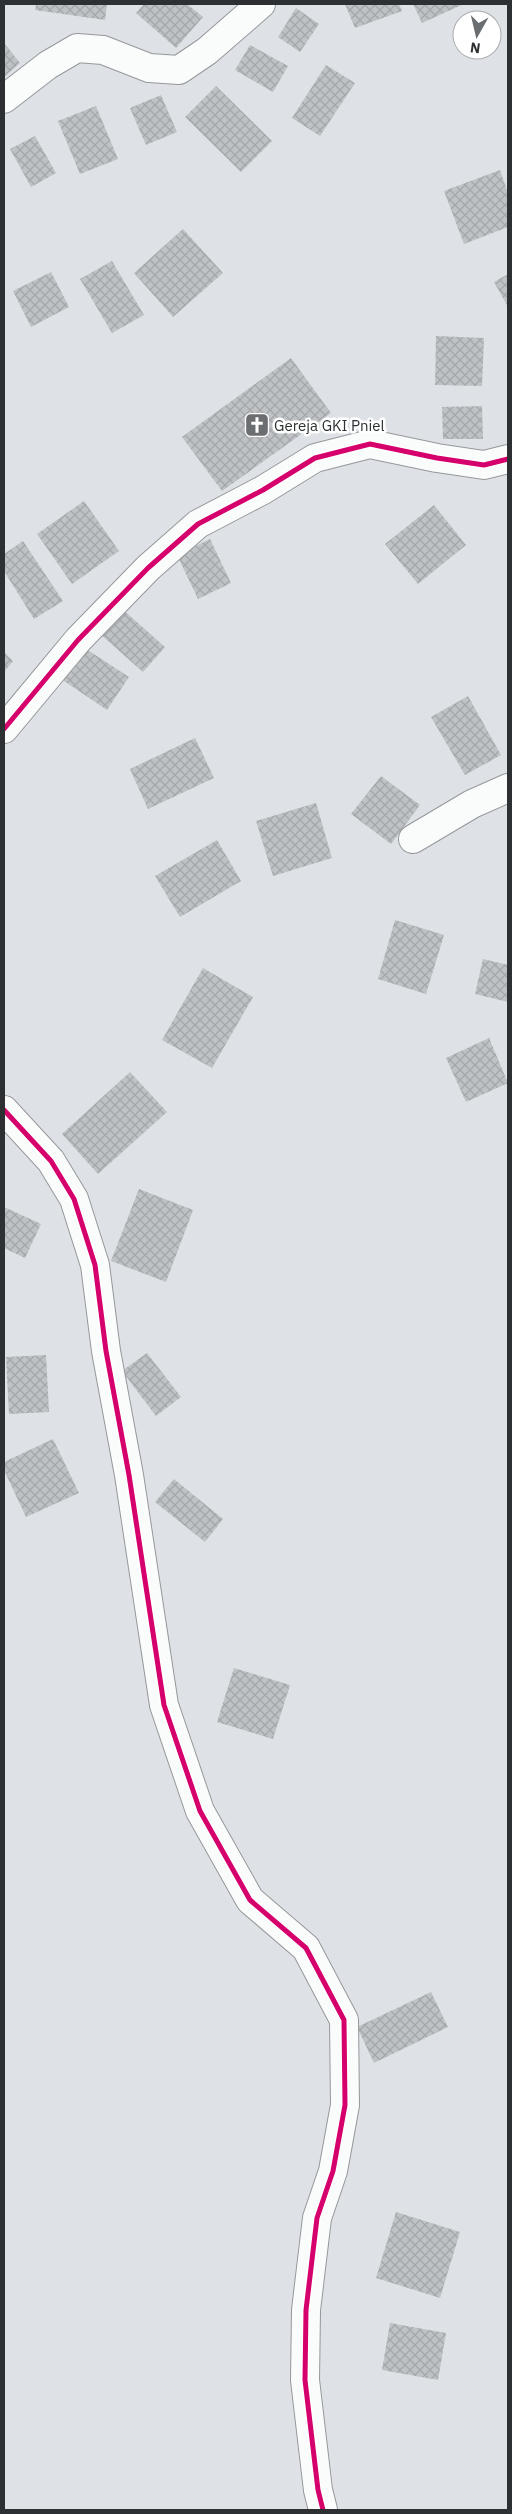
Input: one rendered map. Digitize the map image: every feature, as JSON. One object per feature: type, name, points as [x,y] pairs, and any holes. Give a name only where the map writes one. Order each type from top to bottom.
[{"type":"street","points":[[4,99],[48,65],[77,48],[103,50],[150,68],[179,70],[207,51],[261,4]]},
{"type":"street","points":[[4,729],[78,640],[148,568],[198,524],[263,490],[315,458],[370,444],[437,458],[484,465],[508,459]]},
{"type":"street","points":[[412,839],[472,804],[508,788]]},
{"type":"street","points":[[4,1110],[51,1161],[74,1199],[95,1265],[106,1351],[129,1475],[164,1705],[200,1811],[250,1900],[306,1948],[344,2020],[345,2105],[333,2171],[317,2218],[306,2310],[305,2380],[318,2490],[323,2510]]},
{"type":"building","points":[[36,4],[107,4],[105,20],[35,10]]},
{"type":"building","points":[[144,4],[187,4],[203,17],[176,48],[136,13]]},
{"type":"building","points":[[345,4],[399,4],[402,11],[355,28]]},
{"type":"building","points":[[413,4],[464,4],[422,23]]},
{"type":"building","points":[[296,8],[319,24],[300,52],[278,37]]},
{"type":"building","points":[[4,43],[20,63],[4,77]]},
{"type":"building","points":[[250,45],[288,66],[273,92],[235,70]]},
{"type":"building","points":[[326,65],[355,83],[320,136],[292,118]]},
{"type":"building","points":[[216,86],[272,141],[241,172],[185,117]]},
{"type":"building","points":[[161,95],[177,132],[146,145],[130,108]]},
{"type":"building","points":[[96,106],[118,159],[80,174],[58,121]]},
{"type":"building","points":[[35,136],[56,173],[31,187],[10,149]]},
{"type":"building","points":[[500,170],[508,193],[508,227],[464,244],[444,191]]},
{"type":"building","points":[[183,229],[223,273],[173,317],[134,273]]},
{"type":"building","points":[[112,261],[144,315],[112,333],[80,279]]},
{"type":"building","points":[[51,272],[69,307],[31,327],[13,291]]},
{"type":"building","points":[[508,274],[508,307],[494,282]]},
{"type":"building","points":[[436,336],[484,338],[482,386],[435,385]]},
{"type":"building","name":"Gereja GKI Pniel","points":[[291,358],[331,413],[222,491],[182,437]]},
{"type":"building","points":[[482,406],[483,439],[443,439],[442,407]]},
{"type":"building","points":[[84,501],[119,551],[72,584],[37,534]]},
{"type":"building","points":[[434,505],[466,545],[418,584],[385,544]]},
{"type":"building","points":[[210,539],[231,583],[198,599],[177,555]]},
{"type":"building","points":[[23,541],[63,601],[34,619],[4,571],[4,554]]},
{"type":"building","points":[[121,608],[165,647],[143,672],[99,633]]},
{"type":"building","points":[[83,647],[129,677],[107,710],[61,679]]},
{"type":"building","points":[[4,652],[13,661],[4,672]]},
{"type":"building","points":[[468,696],[501,755],[465,775],[431,717]]},
{"type":"building","points":[[195,738],[214,778],[148,809],[130,769]]},
{"type":"building","points":[[381,776],[420,805],[391,844],[351,814]]},
{"type":"building","points":[[316,803],[332,858],[273,876],[256,821]]},
{"type":"building","points":[[217,840],[241,881],[180,917],[155,876]]},
{"type":"building","points":[[395,920],[444,935],[426,994],[378,979]]},
{"type":"building","points":[[483,959],[508,965],[508,1002],[475,994]]},
{"type":"building","points":[[203,968],[253,997],[212,1068],[162,1040]]},
{"type":"building","points":[[489,1038],[508,1083],[466,1102],[446,1058]]},
{"type":"building","points":[[130,1072],[167,1112],[98,1174],[62,1134]]},
{"type":"building","points":[[139,1189],[193,1210],[166,1282],[111,1261]]},
{"type":"building","points":[[4,1207],[41,1224],[25,1258],[4,1248]]},
{"type":"building","points":[[147,1353],[181,1397],[156,1416],[122,1371]]},
{"type":"building","points":[[46,1355],[49,1412],[9,1414],[6,1357]]},
{"type":"building","points":[[53,1439],[79,1493],[26,1517],[4,1470],[4,1462]]},
{"type":"building","points":[[174,1479],[223,1519],[205,1542],[155,1502]]},
{"type":"building","points":[[234,1668],[290,1685],[273,1739],[217,1722]]},
{"type":"building","points":[[431,1992],[448,2027],[374,2063],[357,2027]]},
{"type":"building","points":[[396,2212],[460,2232],[440,2298],[376,2278]]},
{"type":"building","points":[[390,2323],[446,2333],[438,2380],[382,2370]]},
{"type":"cycle path","points":[[4,729],[78,640],[148,568],[198,524],[263,490],[315,458],[370,444],[437,458],[484,465],[508,459]]},
{"type":"cycle path","points":[[4,1110],[51,1161],[74,1199],[95,1265],[106,1351],[129,1475],[164,1705],[200,1811],[250,1900],[306,1948],[344,2020],[345,2105],[333,2171],[317,2218],[306,2310],[305,2380],[318,2490],[323,2510]]},
{"type":"place","name":"Gereja GKI Pniel","points":[[257,425]]}]
